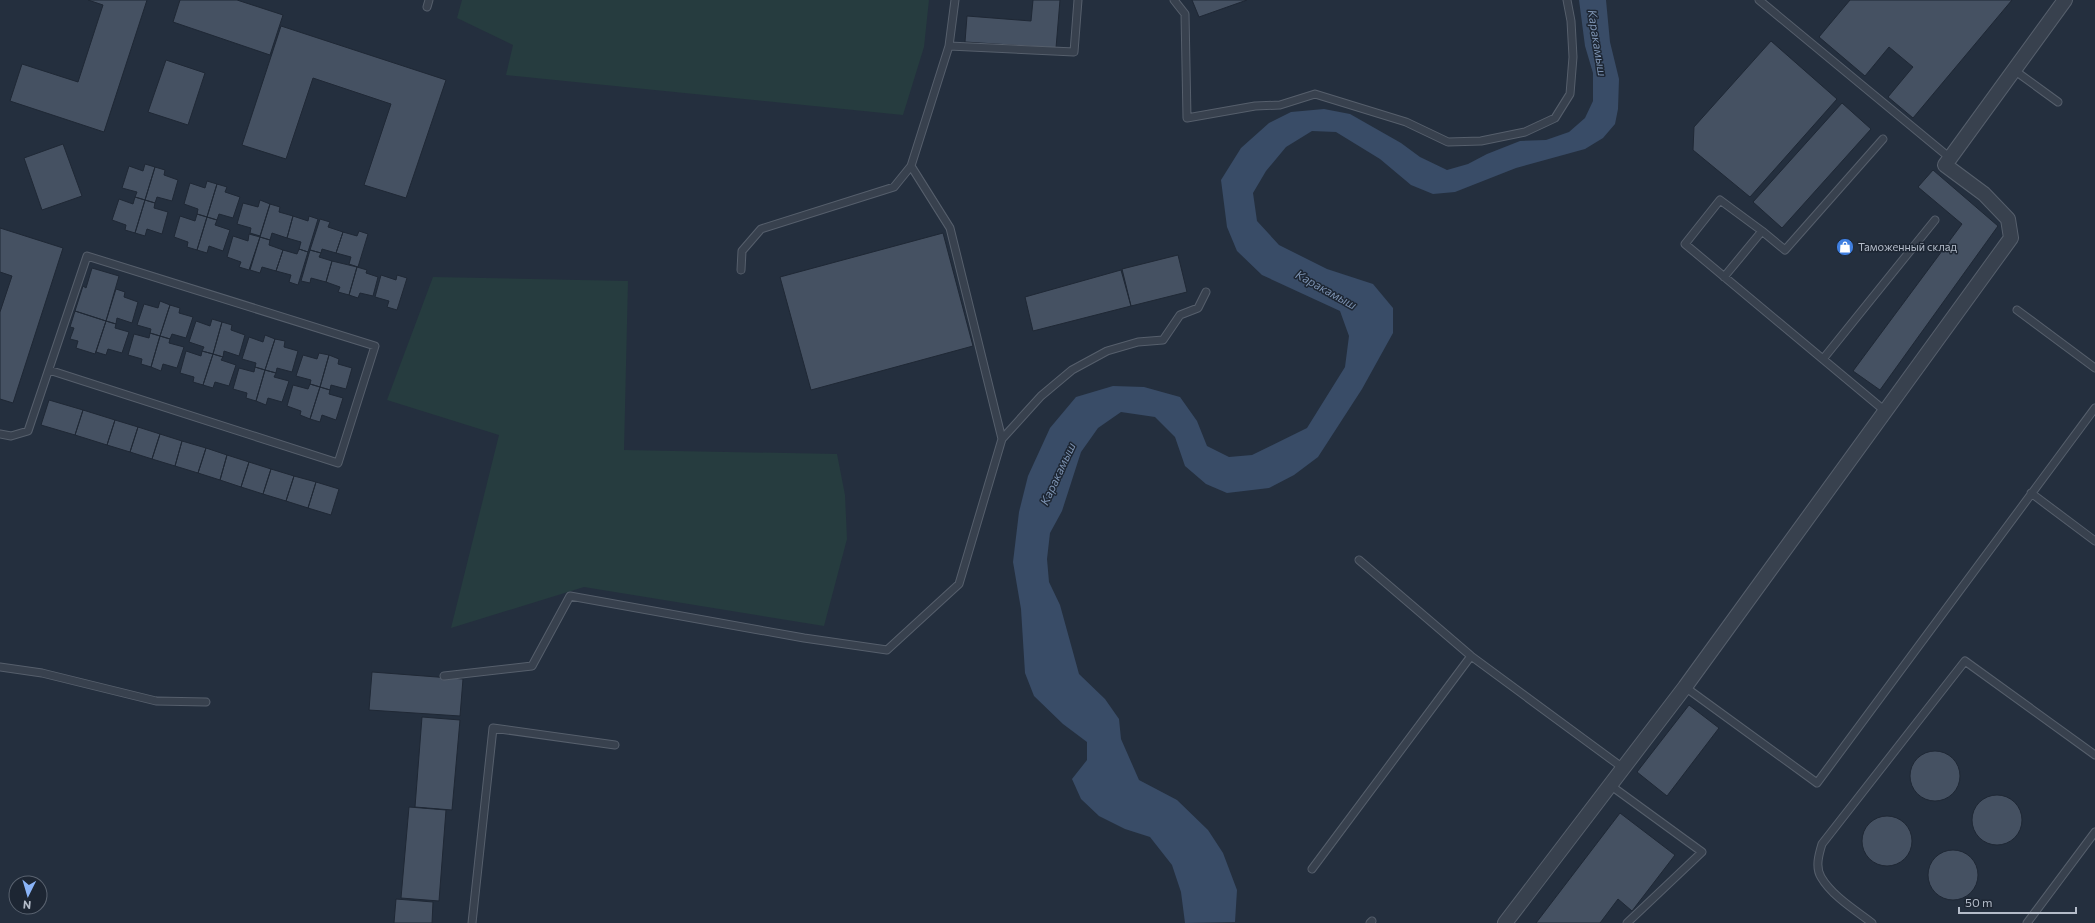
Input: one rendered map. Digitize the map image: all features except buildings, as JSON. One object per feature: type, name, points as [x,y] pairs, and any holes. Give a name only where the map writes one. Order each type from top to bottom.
[{"type":"street","points":[[1505,923],[1685,687],[2011,238],[2008,219],[1984,194],[1945,165],[2066,0]]},
{"type":"lane","points":[[741,270],[742,251],[761,230],[894,187],[911,166],[949,46],[955,0]]},
{"type":"lane","points":[[949,46],[1074,52],[1078,0]]},
{"type":"lane","points":[[1174,0],[1185,14],[1187,118],[1255,106],[1280,104],[1315,94],[1406,122],[1448,142],[1481,141],[1525,132],[1555,118],[1570,94],[1573,57],[1567,0]]},
{"type":"lane","points":[[1759,0],[1950,158]]},
{"type":"lane","points":[[2014,70],[2058,102]]},
{"type":"lane","points":[[1883,139],[1785,250],[1720,200],[1685,244],[1885,411]]},
{"type":"lane","points":[[911,166],[950,228],[1002,439]]},
{"type":"lane","points":[[1823,359],[1935,220]]},
{"type":"lane","points":[[1724,277],[1762,231]]},
{"type":"lane","points":[[0,434],[11,436],[28,431],[87,256],[375,346],[338,463],[49,370]]},
{"type":"lane","points":[[444,676],[532,666],[570,596],[804,638],[887,650],[959,584],[1002,439],[1041,396],[1072,370],[1107,351],[1138,342],[1163,340],[1180,315],[1198,308],[1206,292]]},
{"type":"lane","points":[[2017,310],[2095,368]]},
{"type":"lane","points":[[1685,687],[1818,783],[2095,408]]},
{"type":"lane","points":[[2031,493],[2095,542]]},
{"type":"lane","points":[[1358,560],[1471,656],[1624,768]]},
{"type":"lane","points":[[1312,869],[1471,656]]},
{"type":"lane","points":[[1872,923],[1834,892],[1820,876],[1817,858],[1822,844],[1965,661],[2095,755]]},
{"type":"lane","points":[[0,667],[42,673],[156,701],[206,702]]},
{"type":"lane","points":[[472,923],[493,728],[615,745]]},
{"type":"lane","points":[[1610,785],[1702,852],[1627,923]]},
{"type":"lane","points":[[2027,923],[2095,832]]},
{"type":"green space","points":[[462,0],[929,0],[924,47],[903,115],[506,75],[513,45],[457,18]]},
{"type":"green space","points":[[433,277],[628,281],[624,450],[837,454],[845,495],[847,539],[824,626],[584,587],[451,628],[499,435],[387,400]]},
{"type":"water","name":"Каракамыш","points":[[1579,0],[1606,0],[1610,42],[1619,79],[1618,109],[1615,124],[1603,138],[1585,149],[1516,168],[1455,192],[1433,194],[1411,185],[1380,159],[1336,132],[1312,131],[1286,147],[1266,171],[1253,193],[1257,221],[1279,245],[1327,269],[1373,284],[1393,308],[1393,333],[1362,389],[1318,457],[1294,475],[1269,488],[1227,493],[1206,484],[1185,466],[1175,437],[1155,417],[1121,412],[1098,428],[1081,452],[1062,511],[1050,533],[1047,559],[1049,582],[1060,605],[1079,674],[1105,699],[1119,719],[1121,739],[1139,780],[1177,800],[1208,830],[1223,853],[1237,890],[1235,922],[1185,923],[1181,892],[1172,865],[1150,837],[1125,829],[1099,816],[1081,799],[1072,779],[1087,760],[1087,742],[1063,724],[1034,696],[1025,673],[1021,609],[1013,562],[1019,512],[1028,476],[1050,428],[1076,397],[1113,386],[1144,387],[1180,397],[1197,421],[1207,446],[1229,457],[1252,455],[1307,428],[1345,367],[1349,336],[1340,311],[1262,275],[1237,251],[1227,227],[1221,180],[1241,148],[1269,123],[1291,112],[1324,109],[1350,114],[1401,143],[1420,157],[1447,170],[1468,164],[1487,154],[1520,141],[1546,140],[1569,132],[1585,118],[1593,101],[1593,73],[1585,46]]},
{"type":"place","name":"Таможенный склад","points":[[1845,247]]}]
